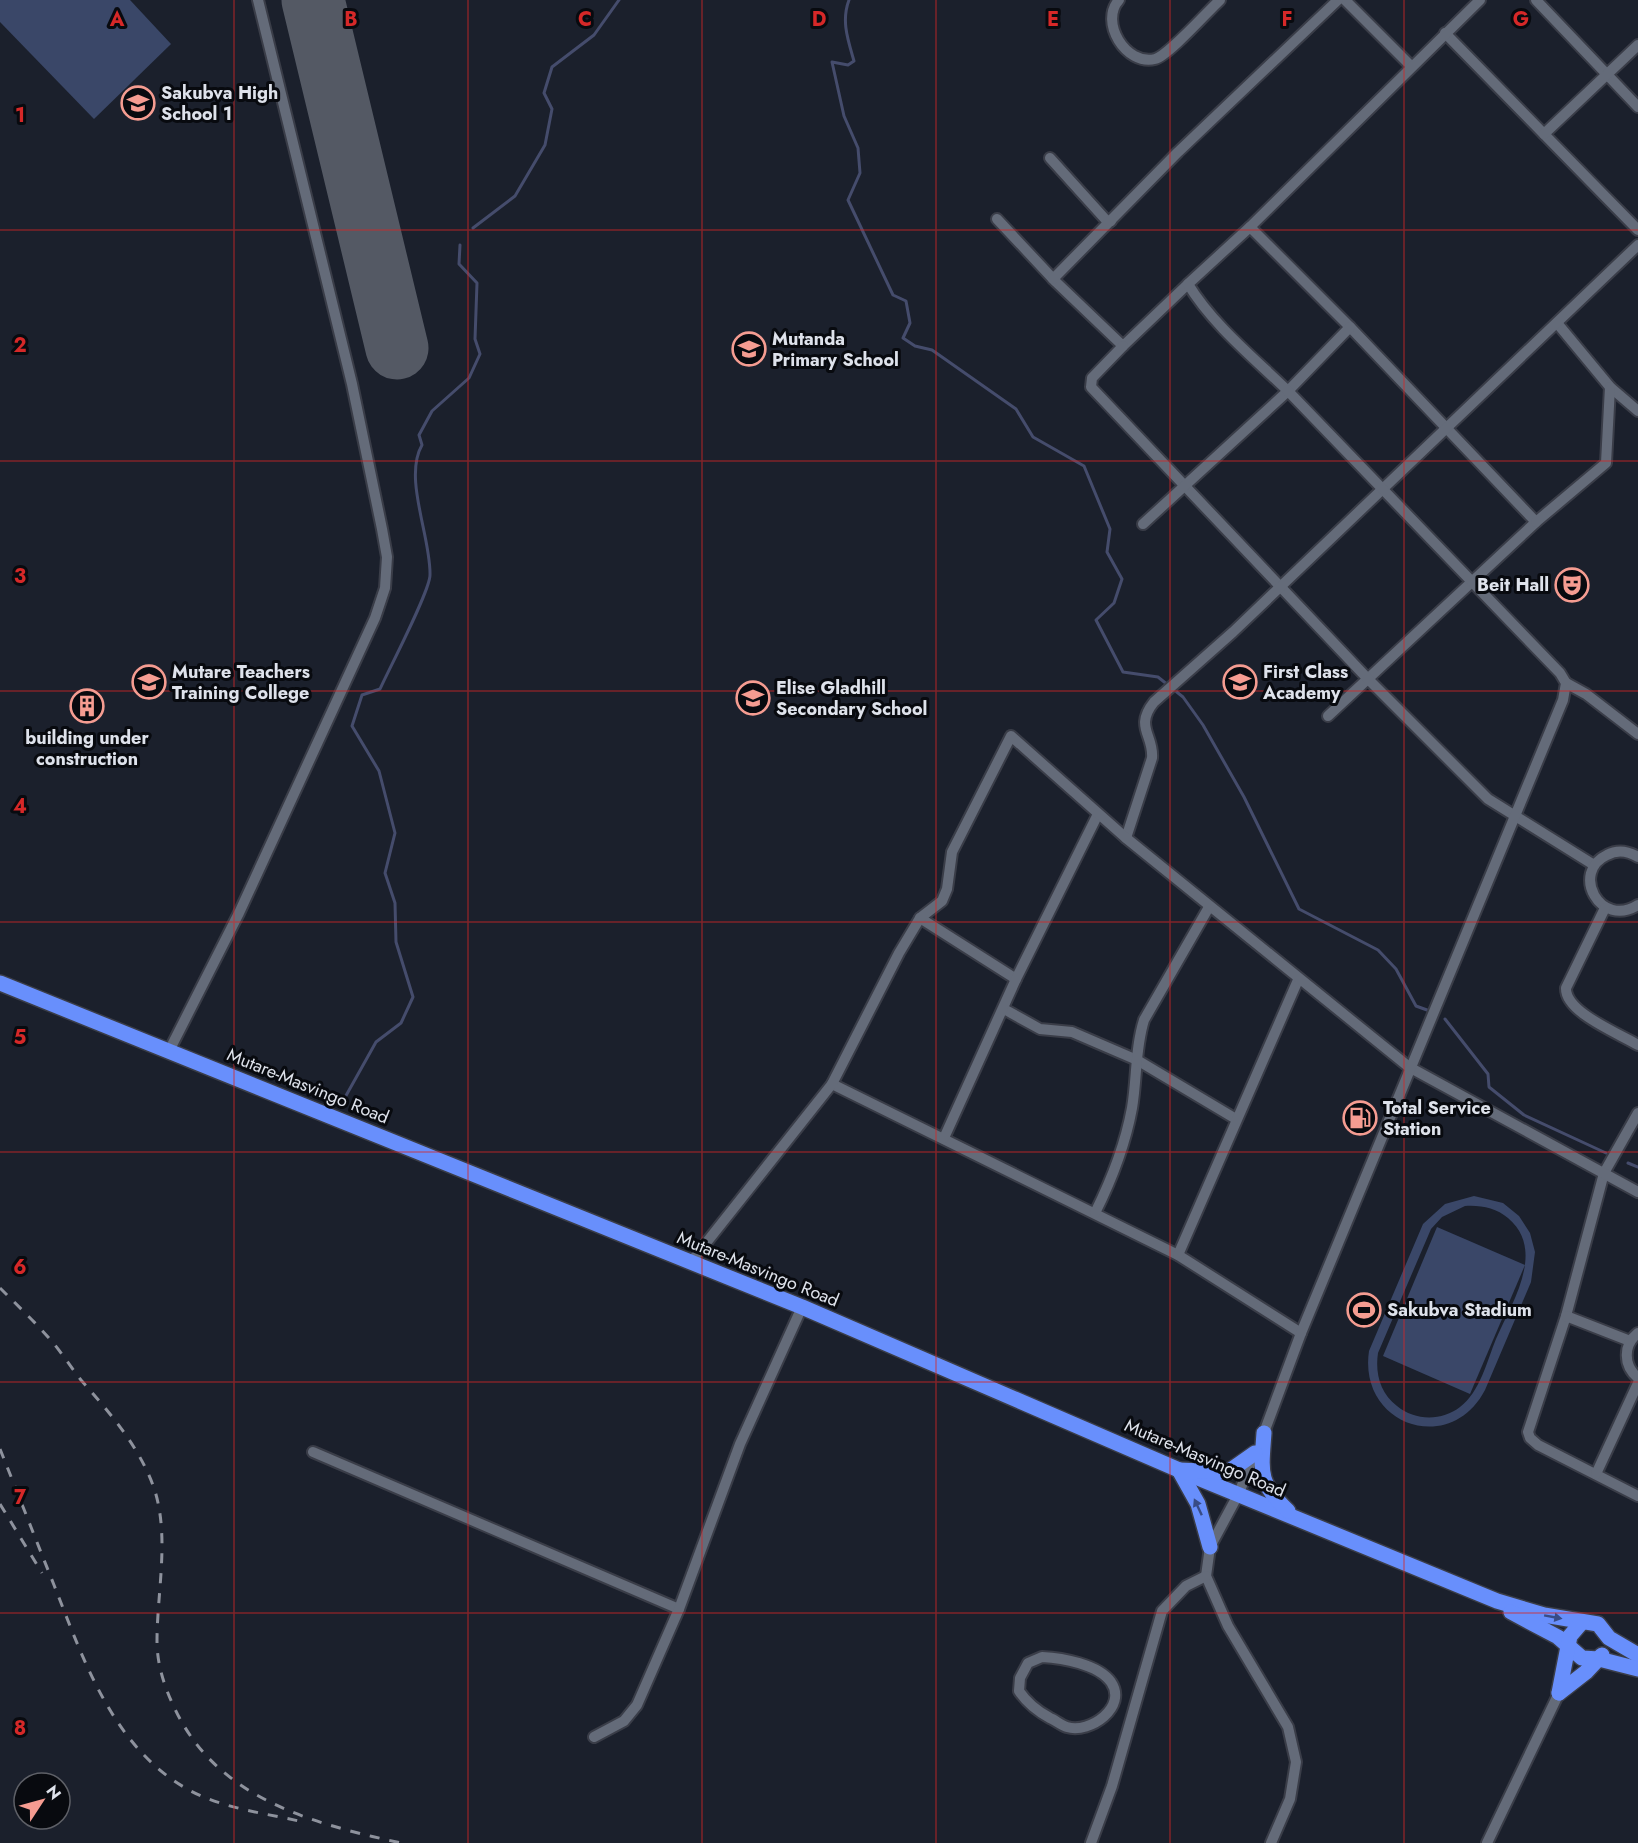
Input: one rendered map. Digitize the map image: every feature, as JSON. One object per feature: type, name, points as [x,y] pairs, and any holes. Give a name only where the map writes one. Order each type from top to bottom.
[{"type":"highway","name":"Mutare-Masvingo Road","points":[[0,983],[801,1307],[1179,1470],[1497,1601],[1544,1615],[1598,1624],[1609,1638],[1638,1655]]},
{"type":"highway","points":[[1264,1433],[1262,1466],[1265,1486],[1294,1517]]},
{"type":"highway","points":[[1179,1470],[1228,1472],[1255,1453]]},
{"type":"highway","points":[[1179,1470],[1198,1504],[1210,1547]]},
{"type":"highway","name":"Mutare-Masvingo Road","points":[[1497,1601],[1514,1615],[1540,1627],[1570,1646],[1581,1658],[1599,1659],[1638,1670]]},
{"type":"highway","points":[[1559,1693],[1571,1632],[1582,1622]]},
{"type":"highway","points":[[1559,1693],[1599,1659],[1605,1652],[1609,1638]]},
{"type":"street","points":[[170,1051],[239,913],[375,618],[386,578],[387,557],[352,384],[258,0]]},
{"type":"street","points":[[1119,0],[1111,14],[1114,33],[1132,56],[1147,59],[1162,56],[1220,0]]},
{"type":"street","points":[[1053,279],[1178,152],[1338,0]]},
{"type":"street","points":[[1345,0],[1411,66]]},
{"type":"street","points":[[1480,0],[1250,227],[1123,346],[1092,378],[1091,387],[1281,584],[1368,679],[1488,800],[1594,865]]},
{"type":"street","points":[[1536,0],[1638,107]]},
{"type":"street","points":[[1445,33],[1638,230]]},
{"type":"street","points":[[1544,134],[1638,45]]},
{"type":"street","points":[[1050,158],[1106,220],[1110,221]]},
{"type":"street","points":[[997,219],[1053,279],[1123,346]]},
{"type":"street","points":[[1250,227],[1350,327],[1536,522]]},
{"type":"street","points":[[1126,838],[1152,758],[1152,751],[1144,731],[1146,713],[1154,702],[1382,490],[1638,245]]},
{"type":"street","points":[[1188,284],[1197,299],[1560,673],[1566,683],[1586,694],[1638,734]]},
{"type":"street","points":[[1557,323],[1610,387],[1638,411]]},
{"type":"street","points":[[1143,524],[1288,391],[1350,327]]},
{"type":"street","points":[[1328,716],[1536,522],[1606,463],[1610,387]]},
{"type":"street","points":[[1271,1843],[1290,1799],[1296,1762],[1288,1727],[1228,1626],[1206,1576],[1210,1547],[1239,1493],[1264,1433],[1301,1333],[1409,1067],[1563,700],[1566,683]]},
{"type":"street","points":[[691,1262],[832,1084],[899,953],[920,918],[942,901],[947,889],[952,852],[1011,736],[1126,838],[1298,980],[1409,1067],[1638,1192]]},
{"type":"street","points":[[944,1138],[1016,979],[1098,814]]},
{"type":"street","points":[[1637,855],[1628,852],[1610,853],[1594,865],[1591,888],[1594,897],[1605,908],[1620,912],[1638,905]]},
{"type":"street","points":[[1095,1213],[1114,1175],[1124,1142],[1132,1107],[1138,1038],[1143,1020],[1209,907]]},
{"type":"street","points":[[1605,908],[1566,988],[1566,993],[1574,1008],[1638,1045]]},
{"type":"street","points":[[920,918],[1016,979]]},
{"type":"street","points":[[1178,1255],[1298,980]]},
{"type":"street","points":[[1004,1008],[1041,1029],[1072,1032],[1137,1060],[1236,1119]]},
{"type":"street","points":[[832,1084],[944,1138],[1005,1172],[1095,1213],[1178,1255],[1301,1333]]},
{"type":"street","points":[[1638,1113],[1634,1127],[1604,1173],[1566,1316],[1528,1432],[1530,1438],[1538,1445],[1638,1496]]},
{"type":"street","points":[[594,1737],[624,1721],[638,1705],[678,1609],[740,1444],[801,1307]]},
{"type":"street","points":[[1566,1316],[1634,1337],[1626,1358],[1638,1378]]},
{"type":"street","points":[[1596,1474],[1638,1383]]},
{"type":"street","points":[[313,1452],[678,1609]]},
{"type":"street","points":[[1091,1843],[1112,1786],[1162,1611],[1186,1586],[1206,1576]]},
{"type":"street","points":[[1042,1657],[1069,1661],[1101,1673],[1111,1682],[1115,1693],[1111,1710],[1091,1726],[1067,1727],[1024,1700],[1019,1690],[1020,1678],[1028,1663],[1042,1657]]},
{"type":"street","points":[[1487,1843],[1559,1693]]},
{"type":"shaded area","points":[[0,0],[130,0],[171,44],[94,119],[0,22]]},
{"type":"shaded area","points":[[1474,1196],[1503,1203],[1519,1216],[1530,1233],[1535,1252],[1531,1282],[1485,1390],[1470,1411],[1451,1423],[1430,1427],[1410,1423],[1392,1414],[1378,1398],[1369,1377],[1369,1351],[1423,1224],[1445,1204]],"holes":[[[1465,1206],[1488,1208],[1498,1212],[1508,1218],[1519,1231],[1525,1246],[1522,1278],[1473,1393],[1453,1412],[1437,1417],[1420,1417],[1404,1411],[1386,1395],[1378,1375],[1378,1353],[1431,1229],[1442,1217]]]},
{"type":"shaded area","points":[[1437,1227],[1525,1265],[1470,1394],[1383,1356]]},
{"type":"waterway","points":[[473,228],[515,196],[545,145],[552,109],[544,93],[552,67],[594,35],[619,0]]},
{"type":"waterway","points":[[849,0],[845,23],[854,61],[848,65],[832,62],[844,116],[858,148],[860,173],[848,200],[893,295],[906,301],[910,323],[903,338],[915,346],[932,350],[1016,409],[1033,437],[1084,466],[1110,529],[1107,552],[1122,579],[1114,603],[1096,620],[1123,672],[1158,677],[1168,685]]},
{"type":"waterway","points":[[343,1101],[376,1042],[401,1023],[413,997],[396,942],[395,903],[385,873],[395,833],[379,771],[352,726],[362,695],[380,689],[417,613],[428,584],[429,560],[416,491],[415,474],[422,445],[419,435],[432,411],[469,378],[480,354],[475,339],[477,283],[459,264],[460,245]]},
{"type":"waterway","points":[[1173,689],[1183,697],[1203,725],[1244,797],[1299,909],[1378,950],[1396,969],[1416,1006],[1427,1010]]},
{"type":"waterway","points":[[1445,1019],[1488,1074],[1489,1087],[1524,1115],[1606,1153]]},
{"type":"waterway","points":[[1628,1163],[1638,1167]]},
{"type":"runway","points":[[313,0],[397,348]]},
{"type":"railway","points":[[0,1288],[57,1347],[123,1431],[148,1473],[159,1506],[161,1525],[162,1564],[158,1658],[170,1699],[192,1738],[214,1764],[240,1785],[269,1802],[333,1826],[401,1843]]},
{"type":"railway","points":[[0,1449],[90,1672],[121,1727],[140,1751],[163,1772],[202,1796],[243,1809],[299,1821]]},
{"type":"railway","points":[[0,1504],[42,1573]]},
{"type":"place","name":"Sakubva High School 1","points":[[138,103]]},
{"type":"place","name":"Mutanda Primary School","points":[[749,349]]},
{"type":"place","name":"Beit Hall","points":[[1572,585]]},
{"type":"place","name":"Mutare Teachers Training College","points":[[149,682]]},
{"type":"place","name":"First Class Academy","points":[[1240,682]]},
{"type":"place","name":"Elise Gladhill Secondary School","points":[[753,698]]},
{"type":"place","name":"building under construction","points":[[87,706]]},
{"type":"place","name":"Total Service Station","points":[[1360,1118]]},
{"type":"place","name":"Sakubva Stadium","points":[[1364,1310]]}]
